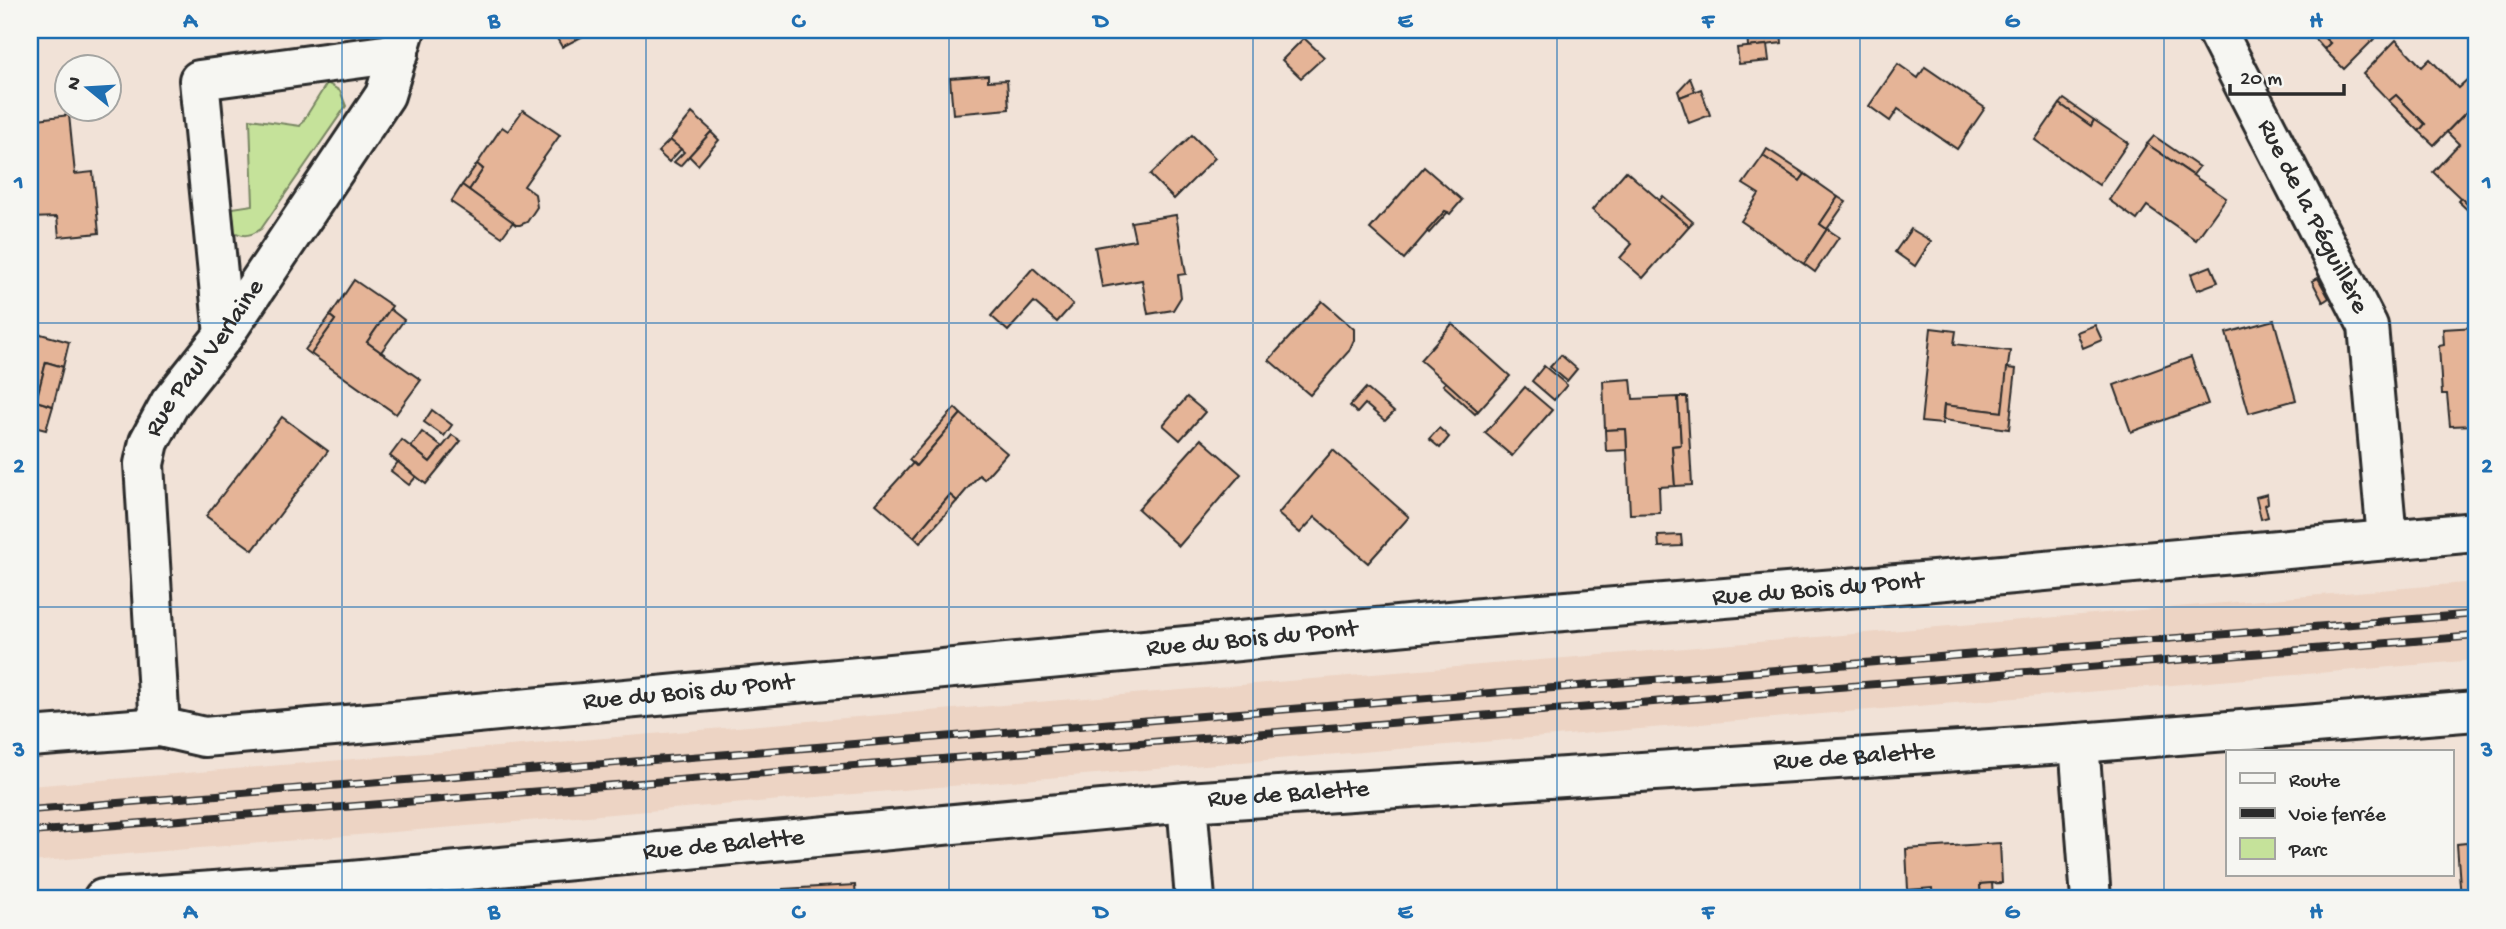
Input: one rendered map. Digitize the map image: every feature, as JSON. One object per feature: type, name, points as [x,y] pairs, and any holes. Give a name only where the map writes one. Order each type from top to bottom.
[{"type":"street","name":"Rue de la Péguillère","points":[[2216,30],[2368,326],[2387,539]]},
{"type":"street","name":"Rue Paul Verlaine","points":[[160,727],[144,464],[149,442],[170,403],[225,334],[386,95],[402,41]]},
{"type":"street","points":[[225,334],[199,80],[402,41]]},
{"type":"street","name":"Rue du Bois du Pont","points":[[30,737],[160,727],[204,737],[1429,622],[1946,580],[2476,532]]},
{"type":"street","name":"Rue de Balette","points":[[103,899],[353,890],[1187,802],[2079,743],[2476,711]]},
{"type":"street","points":[[2079,743],[2091,899]]},
{"type":"street","points":[[1187,802],[1195,899]]},
{"type":"shaded area","points":[[2476,582],[2476,660],[30,862],[30,786]]},
{"type":"green space","points":[[327,83],[340,91],[346,106],[261,229],[246,235],[231,230],[226,209],[253,205],[250,119],[300,126]]},
{"type":"building","points":[[552,30],[595,30],[562,47]]},
{"type":"building","points":[[969,30],[999,30],[999,35],[970,37]]},
{"type":"building","points":[[1747,30],[1781,30],[1782,43],[1748,47]]},
{"type":"building","points":[[2316,30],[2383,30],[2344,69],[2324,49],[2330,43]]},
{"type":"building","points":[[2319,33],[2330,43],[2324,49],[2314,38]]},
{"type":"building","points":[[1304,38],[1324,57],[1301,78],[1282,60]]},
{"type":"building","points":[[2396,40],[2422,67],[2430,59],[2458,88],[2470,77],[2476,83],[2476,102],[2434,145],[2419,131],[2425,124],[2396,95],[2389,101],[2363,74]]},
{"type":"building","points":[[1767,45],[1769,61],[1739,64],[1737,48]]},
{"type":"building","points":[[1898,64],[1918,78],[1925,67],[1985,108],[1957,149],[1898,109],[1890,121],[1869,106]]},
{"type":"building","points":[[988,75],[988,81],[1007,80],[1009,109],[953,114],[950,78]]},
{"type":"building","points":[[1690,78],[1695,91],[1680,97],[1678,91]]},
{"type":"building","points":[[1701,89],[1710,115],[1689,123],[1680,97]]},
{"type":"building","points":[[2396,95],[2425,124],[2419,131],[2389,101]]},
{"type":"building","points":[[2064,99],[2094,120],[2091,126],[2060,104]]},
{"type":"building","points":[[2476,102],[2476,213],[2433,172],[2459,144],[2447,132]]},
{"type":"building","points":[[2060,104],[2091,126],[2094,120],[2128,143],[2099,185],[2035,140]]},
{"type":"building","points":[[523,110],[560,135],[524,186],[535,194],[537,207],[527,222],[516,225],[469,190],[483,169],[477,164],[502,127],[508,131]]},
{"type":"building","points":[[692,113],[712,131],[680,166],[674,162],[684,152],[670,140]]},
{"type":"building","points":[[52,117],[52,122],[70,122],[75,174],[93,172],[99,233],[59,237],[57,217],[30,218],[30,169],[34,169],[30,151],[30,120]]},
{"type":"building","points":[[711,132],[719,140],[698,165],[689,156]]},
{"type":"building","points":[[1192,135],[1215,158],[1174,199],[1150,175]]},
{"type":"building","points":[[2154,136],[2199,167],[2193,175],[2147,144]]},
{"type":"building","points":[[670,140],[681,149],[669,162],[658,152]]},
{"type":"building","points":[[2147,144],[2226,198],[2196,240],[2147,206],[2137,220],[2109,200]]},
{"type":"building","points":[[1767,149],[1805,174],[1800,181],[1763,156]]},
{"type":"building","points":[[1763,156],[1800,181],[1805,174],[1838,197],[1820,224],[1827,229],[1804,264],[1741,221],[1759,194],[1743,184]]},
{"type":"building","points":[[477,164],[483,169],[469,190],[462,185]]},
{"type":"building","points":[[1424,167],[1462,200],[1450,214],[1445,211],[1404,259],[1370,229]]},
{"type":"building","points":[[1626,171],[1689,226],[1643,278],[1620,258],[1632,244],[1592,210]]},
{"type":"building","points":[[462,185],[513,222],[502,237],[451,202]]},
{"type":"building","points":[[1663,196],[1693,222],[1689,226],[1659,201]]},
{"type":"building","points":[[1838,197],[1846,202],[1827,229],[1820,224]]},
{"type":"building","points":[[2461,198],[2476,213],[2476,218],[2458,201]]},
{"type":"building","points":[[1445,211],[1448,212],[1429,233],[1427,231]]},
{"type":"building","points":[[1176,215],[1186,274],[1178,275],[1181,297],[1173,310],[1148,314],[1142,280],[1102,287],[1095,247],[1135,240],[1131,222]]},
{"type":"building","points":[[1827,229],[1839,237],[1815,272],[1804,264]]},
{"type":"building","points":[[1911,229],[1931,241],[1915,266],[1895,252]]},
{"type":"building","points":[[2211,266],[2218,282],[2197,290],[2191,274]]},
{"type":"building","points":[[1033,268],[1073,304],[1057,322],[1034,302],[1008,331],[991,316]]},
{"type":"building","points":[[2318,278],[2329,298],[2323,302],[2312,281]]},
{"type":"building","points":[[354,280],[392,306],[367,342],[421,380],[396,414],[311,354],[335,320],[330,316]]},
{"type":"building","points":[[1322,301],[1354,329],[1354,340],[1349,351],[1310,395],[1269,360]]},
{"type":"building","points":[[390,309],[404,320],[381,352],[367,342]]},
{"type":"building","points":[[330,316],[335,320],[311,354],[305,350]]},
{"type":"building","points":[[2274,320],[2296,400],[2249,413],[2226,333]]},
{"type":"building","points":[[1452,324],[1510,376],[1478,411],[1420,360]]},
{"type":"building","points":[[2095,325],[2102,340],[2083,348],[2077,332]]},
{"type":"building","points":[[2476,327],[2476,425],[2450,426],[2447,394],[2442,394],[2439,346],[2444,345],[2443,329]]},
{"type":"building","points":[[1931,328],[1956,331],[1954,344],[2010,351],[2002,412],[1944,405],[1942,424],[1921,422]]},
{"type":"building","points":[[30,331],[69,342],[63,367],[46,362],[36,401],[53,406],[46,430],[30,426]]},
{"type":"building","points":[[1561,355],[1577,369],[1567,381],[1550,367]]},
{"type":"building","points":[[2191,357],[2208,404],[2131,432],[2114,385]]},
{"type":"building","points":[[46,362],[63,367],[53,406],[36,401]]},
{"type":"building","points":[[1544,366],[1567,385],[1554,400],[1532,381]]},
{"type":"building","points":[[2007,368],[2016,369],[2009,429],[1943,420],[1944,405],[2002,412]]},
{"type":"building","points":[[1631,379],[1633,399],[1678,397],[1681,445],[1672,446],[1675,486],[1659,487],[1660,513],[1630,514],[1626,429],[1605,430],[1603,381]]},
{"type":"building","points":[[1446,382],[1478,411],[1475,414],[1443,385]]},
{"type":"building","points":[[1525,387],[1552,410],[1512,456],[1485,433]]},
{"type":"building","points":[[1366,388],[1394,412],[1385,421],[1365,404],[1357,413],[1350,406]]},
{"type":"building","points":[[1187,397],[1205,412],[1180,440],[1163,425]]},
{"type":"building","points":[[1678,397],[1687,397],[1692,485],[1675,486],[1672,446],[1681,445]]},
{"type":"building","points":[[955,408],[961,414],[916,466],[909,460]]},
{"type":"building","points":[[432,410],[452,425],[444,436],[424,422]]},
{"type":"building","points":[[961,414],[1007,453],[984,479],[979,475],[957,501],[950,495],[914,537],[876,504],[913,463],[916,466]]},
{"type":"building","points":[[282,417],[328,451],[253,550],[206,516]]},
{"type":"building","points":[[1439,428],[1449,437],[1440,448],[1429,439]]},
{"type":"building","points":[[1626,429],[1627,450],[1606,451],[1605,430]]},
{"type":"building","points":[[422,432],[442,447],[430,462],[411,447]]},
{"type":"building","points":[[452,435],[461,441],[426,484],[390,456],[402,440],[430,462]]},
{"type":"building","points":[[1201,439],[1241,474],[1179,546],[1138,509]]},
{"type":"building","points":[[1333,450],[1409,517],[1368,563],[1315,517],[1300,533],[1278,514]]},
{"type":"building","points":[[398,462],[416,477],[409,485],[391,471]]},
{"type":"building","points":[[2471,492],[2476,492],[2476,506],[2472,506]]},
{"type":"building","points":[[2267,494],[2268,503],[2265,505],[2268,517],[2261,519],[2256,497]]},
{"type":"building","points":[[950,495],[957,501],[920,543],[914,537]]},
{"type":"building","points":[[1681,535],[1682,546],[1659,547],[1658,536]]},
{"type":"building","points":[[2476,842],[2476,899],[2461,899],[2457,844]]},
{"type":"building","points":[[2000,843],[2002,883],[1980,884],[1981,899],[1933,899],[1932,888],[1908,890],[1906,849]]},
{"type":"building","points":[[1992,883],[1993,899],[1981,899],[1980,884]]},
{"type":"building","points":[[855,885],[856,899],[783,899],[783,889]]},
{"type":"railway","points":[[30,810],[2476,614]]},
{"type":"railway","points":[[30,832],[2476,636]]}]
